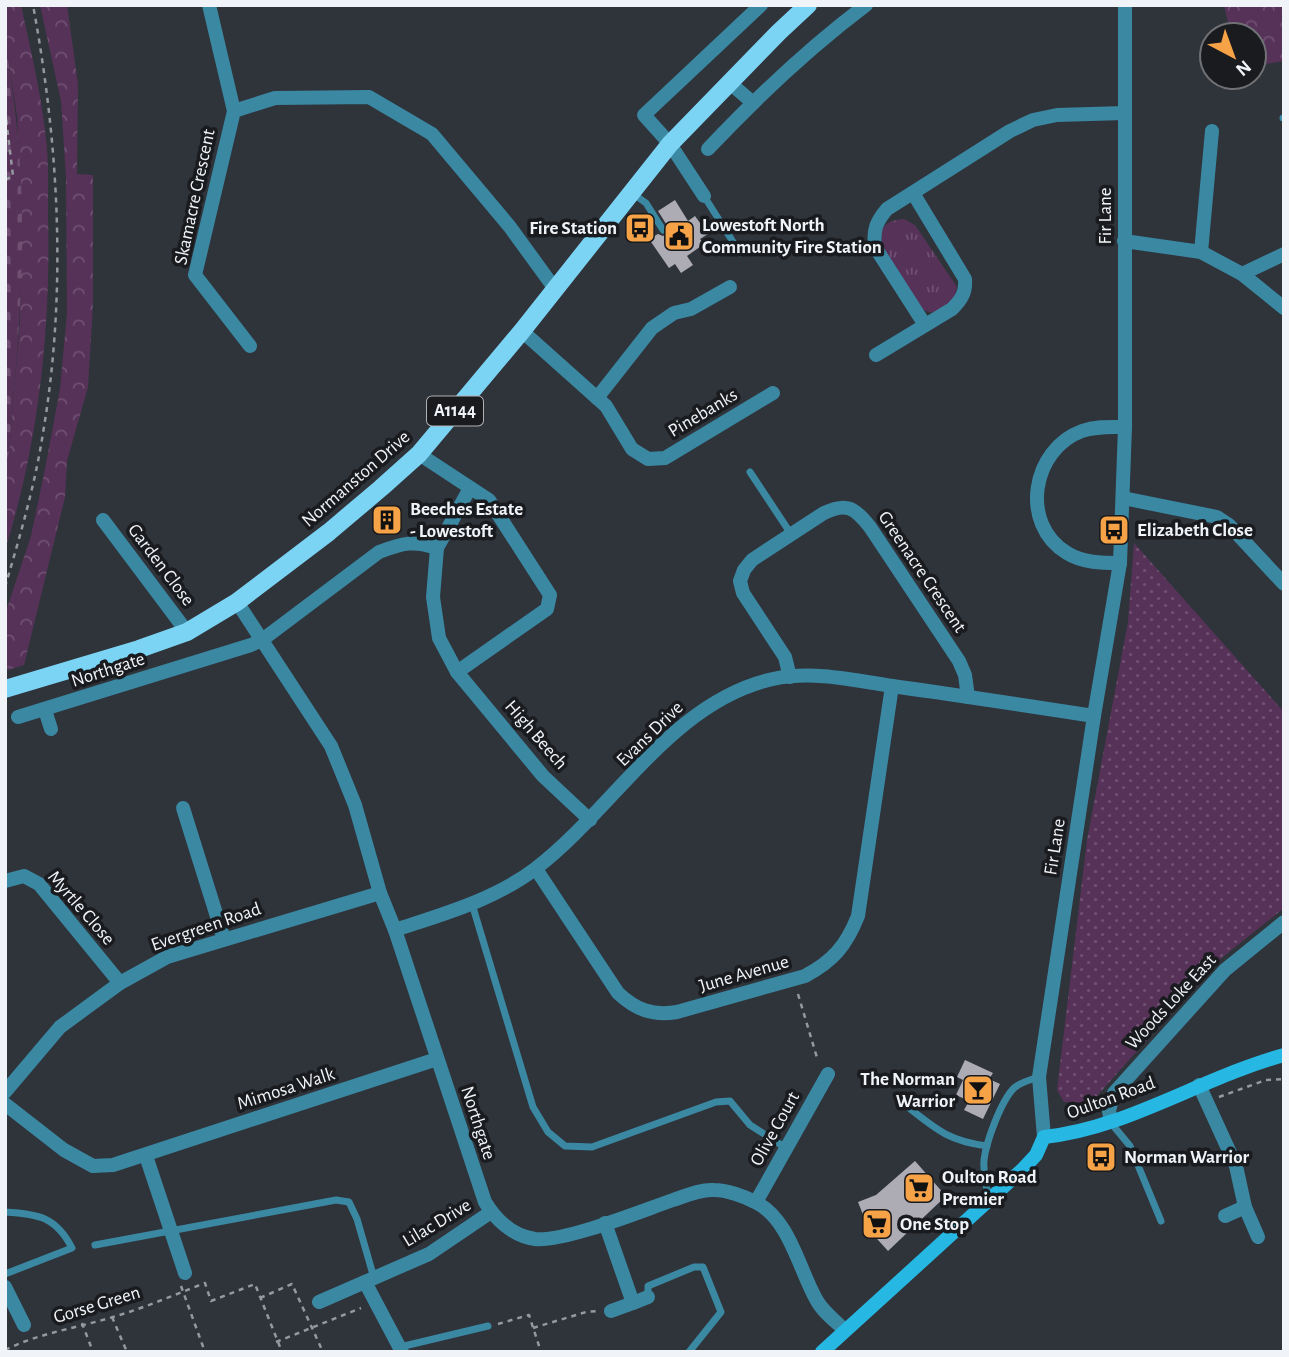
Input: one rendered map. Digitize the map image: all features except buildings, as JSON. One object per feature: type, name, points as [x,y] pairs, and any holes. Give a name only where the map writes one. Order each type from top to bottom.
[{"type":"main road","name":"Normanston Drive","points":[[5,690],[187,632],[237,602],[329,532],[419,454],[522,331],[670,144],[808,5]]},
{"type":"main road","name":"Oulton Road","points":[[1044,1137],[1084,1131],[1111,1122],[1199,1085],[1284,1055]]},
{"type":"main road","points":[[822,1352],[1036,1155],[1044,1137]]},
{"type":"street","points":[[209,5],[234,111]]},
{"type":"street","points":[[704,196],[670,144],[644,115],[761,5]]},
{"type":"street","points":[[708,149],[752,102],[866,5]]},
{"type":"street","name":"Fir Lane","points":[[1044,1137],[1039,1077],[1120,563],[1125,427],[1125,5]]},
{"type":"street","points":[[730,83],[752,102]]},
{"type":"street","name":"Skamacre Crescent","points":[[250,346],[195,275],[234,111],[275,98],[369,97],[432,134],[510,227],[555,289]]},
{"type":"street","points":[[925,325],[875,247],[873,232],[877,220],[887,209],[1010,131],[1033,120],[1057,115],[1124,113]]},
{"type":"street","points":[[1201,252],[1212,131]]},
{"type":"street","points":[[877,355],[952,309],[961,300],[966,289],[965,279],[913,193]]},
{"type":"street","points":[[1124,242],[1201,252],[1242,274],[1284,308]]},
{"type":"street","points":[[1242,274],[1284,254]]},
{"type":"street","points":[[597,398],[652,328],[674,313],[691,309],[730,287]]},
{"type":"street","name":"Pinebanks","points":[[522,331],[606,406],[632,449],[640,455],[656,460],[664,458],[774,393]]},
{"type":"street","points":[[1120,563],[1084,560],[1059,548],[1041,522],[1037,511],[1036,489],[1048,458],[1063,441],[1093,428],[1125,427]]},
{"type":"street","points":[[419,454],[489,500],[550,595],[547,609],[457,672]]},
{"type":"street","name":"High Beech","points":[[470,488],[437,548],[433,597],[439,638],[457,672],[543,776],[590,820]]},
{"type":"street","points":[[1123,498],[1217,517],[1229,525],[1284,584]]},
{"type":"street","name":"Greenacre Crescent","points":[[790,677],[785,657],[743,593],[740,581],[752,560],[837,507],[849,508],[860,515],[959,661],[965,675],[968,697]]},
{"type":"street","name":"Garden Close","points":[[103,520],[187,632]]},
{"type":"street","name":"Northgate","points":[[18,718],[261,640],[380,552],[400,544],[418,542],[437,548]]},
{"type":"street","name":"Northgate","points":[[237,602],[331,746],[355,805],[380,893],[395,930],[485,1202],[491,1212],[517,1233],[547,1240],[696,1192],[715,1189],[756,1202],[769,1213],[784,1233],[817,1302],[845,1330]]},
{"type":"street","name":"Evans Drive","points":[[395,930],[486,899],[536,869],[590,820],[680,727],[736,691],[759,683],[810,674],[1094,716]]},
{"type":"street","name":"June Avenue","points":[[536,869],[618,993],[641,1009],[663,1015],[677,1013],[794,981],[821,968],[846,943],[858,916],[891,686]]},
{"type":"street","points":[[46,710],[51,729]]},
{"type":"street","points":[[183,808],[224,939]]},
{"type":"street","name":"Myrtle Close","points":[[5,881],[24,876],[39,884],[120,983]]},
{"type":"street","name":"Evergreen Road","points":[[5,1092],[60,1027],[120,983],[167,957],[380,893]]},
{"type":"street","name":"Woods Loke East","points":[[1111,1122],[1109,1111],[1114,1093],[1225,970],[1284,922]]},
{"type":"street","name":"Mimosa Walk","points":[[5,1104],[64,1150],[93,1166],[113,1165],[437,1059]]},
{"type":"street","name":"Olive Court","points":[[756,1202],[828,1074]]},
{"type":"street","points":[[1199,1085],[1236,1166],[1245,1207],[1258,1237]]},
{"type":"street","points":[[146,1156],[185,1273]]},
{"type":"street","points":[[1225,1216],[1245,1207]]},
{"type":"street","name":"Lilac Drive","points":[[319,1302],[429,1254],[491,1212]]},
{"type":"street","points":[[605,1223],[633,1303]]},
{"type":"street","points":[[369,1280],[375,1302],[401,1350]]},
{"type":"street","points":[[5,1287],[24,1325]]},
{"type":"street","points":[[611,1311],[648,1297]]},
{"type":"lane","points":[[632,192],[646,203],[663,230]]},
{"type":"lane","points":[[704,196],[740,254]]},
{"type":"lane","points":[[750,472],[791,535]]},
{"type":"lane","points":[[472,904],[533,1107],[548,1132],[565,1146],[592,1147],[716,1102],[730,1101],[750,1125],[787,1148]]},
{"type":"lane","points":[[989,1199],[984,1160],[1004,1102],[1013,1089],[1039,1077]]},
{"type":"lane","points":[[909,1108],[950,1138],[963,1143],[987,1146]]},
{"type":"lane","points":[[1111,1122],[1130,1146],[1161,1221]]},
{"type":"lane","points":[[95,1245],[336,1200],[349,1202],[357,1219],[369,1280]]},
{"type":"lane","points":[[5,1212],[26,1213],[48,1219],[64,1233],[72,1248],[5,1274]]},
{"type":"lane","points":[[648,1297],[648,1286],[694,1267],[703,1267],[721,1312],[689,1352]]},
{"type":"lane","points":[[401,1350],[486,1327]]},
{"type":"path","points":[[5,587],[26,512],[43,432],[55,317],[58,236],[51,119],[33,5]]},
{"type":"path","points":[[5,110],[13,176],[5,180]]},
{"type":"path","points":[[794,981],[818,1061],[828,1074]]},
{"type":"path","points":[[1206,1101],[1266,1080],[1284,1079]]},
{"type":"path","points":[[185,1273],[180,1282],[205,1352]]},
{"type":"path","points":[[183,1292],[205,1283],[211,1301],[255,1284],[282,1352]]},
{"type":"path","points":[[261,1298],[292,1284],[323,1352]]},
{"type":"path","name":"Gorse Green","points":[[5,1350],[19,1343],[113,1317],[183,1292]]},
{"type":"path","points":[[276,1342],[375,1302]]},
{"type":"path","points":[[533,1328],[586,1311],[611,1311]]},
{"type":"path","points":[[486,1327],[528,1315],[541,1352]]},
{"type":"path","points":[[113,1317],[127,1352]]},
{"type":"path","points":[[82,1324],[93,1352]]},
{"type":"green space","points":[[5,5],[21,5],[40,99],[48,162],[48,257],[45,342],[34,427],[17,509],[5,550],[5,466],[9,452],[20,320],[22,222],[17,115],[5,41]]},
{"type":"green space","points":[[40,5],[67,5],[78,84],[77,174],[93,175],[93,304],[88,387],[67,461],[65,497],[24,665],[5,671],[5,614],[31,536],[46,464],[60,389],[67,313],[66,177],[61,101]]},
{"type":"green space","points":[[1224,5],[1284,5],[1284,61],[1268,64],[1268,21],[1228,21]]},
{"type":"green space","points":[[5,41],[17,131],[22,222],[18,337],[9,452],[5,466]]},
{"type":"green space","points":[[904,219],[915,225],[957,287],[954,299],[935,313],[924,310],[918,304],[883,245],[883,228],[891,222]]},
{"type":"green space","points":[[1134,543],[1284,712],[1284,908],[1214,964],[1090,1104],[1064,1102],[1057,1090],[1087,840],[1128,622]]},
{"type":"place","name":"Fire Station","points":[[640,228]]},
{"type":"place","name":"Lowestoft North Community Fire Station","points":[[679,236]]},
{"type":"place","name":"Beeches Estate - Lowestoft","points":[[387,520]]},
{"type":"place","name":"Elizabeth Close","points":[[1114,530]]},
{"type":"place","name":"The Norman Warrior","points":[[978,1090]]},
{"type":"place","name":"Norman Warrior","points":[[1101,1157]]},
{"type":"place","name":"Oulton Road Premier","points":[[919,1188]]},
{"type":"place","name":"One Stop","points":[[877,1224]]}]
